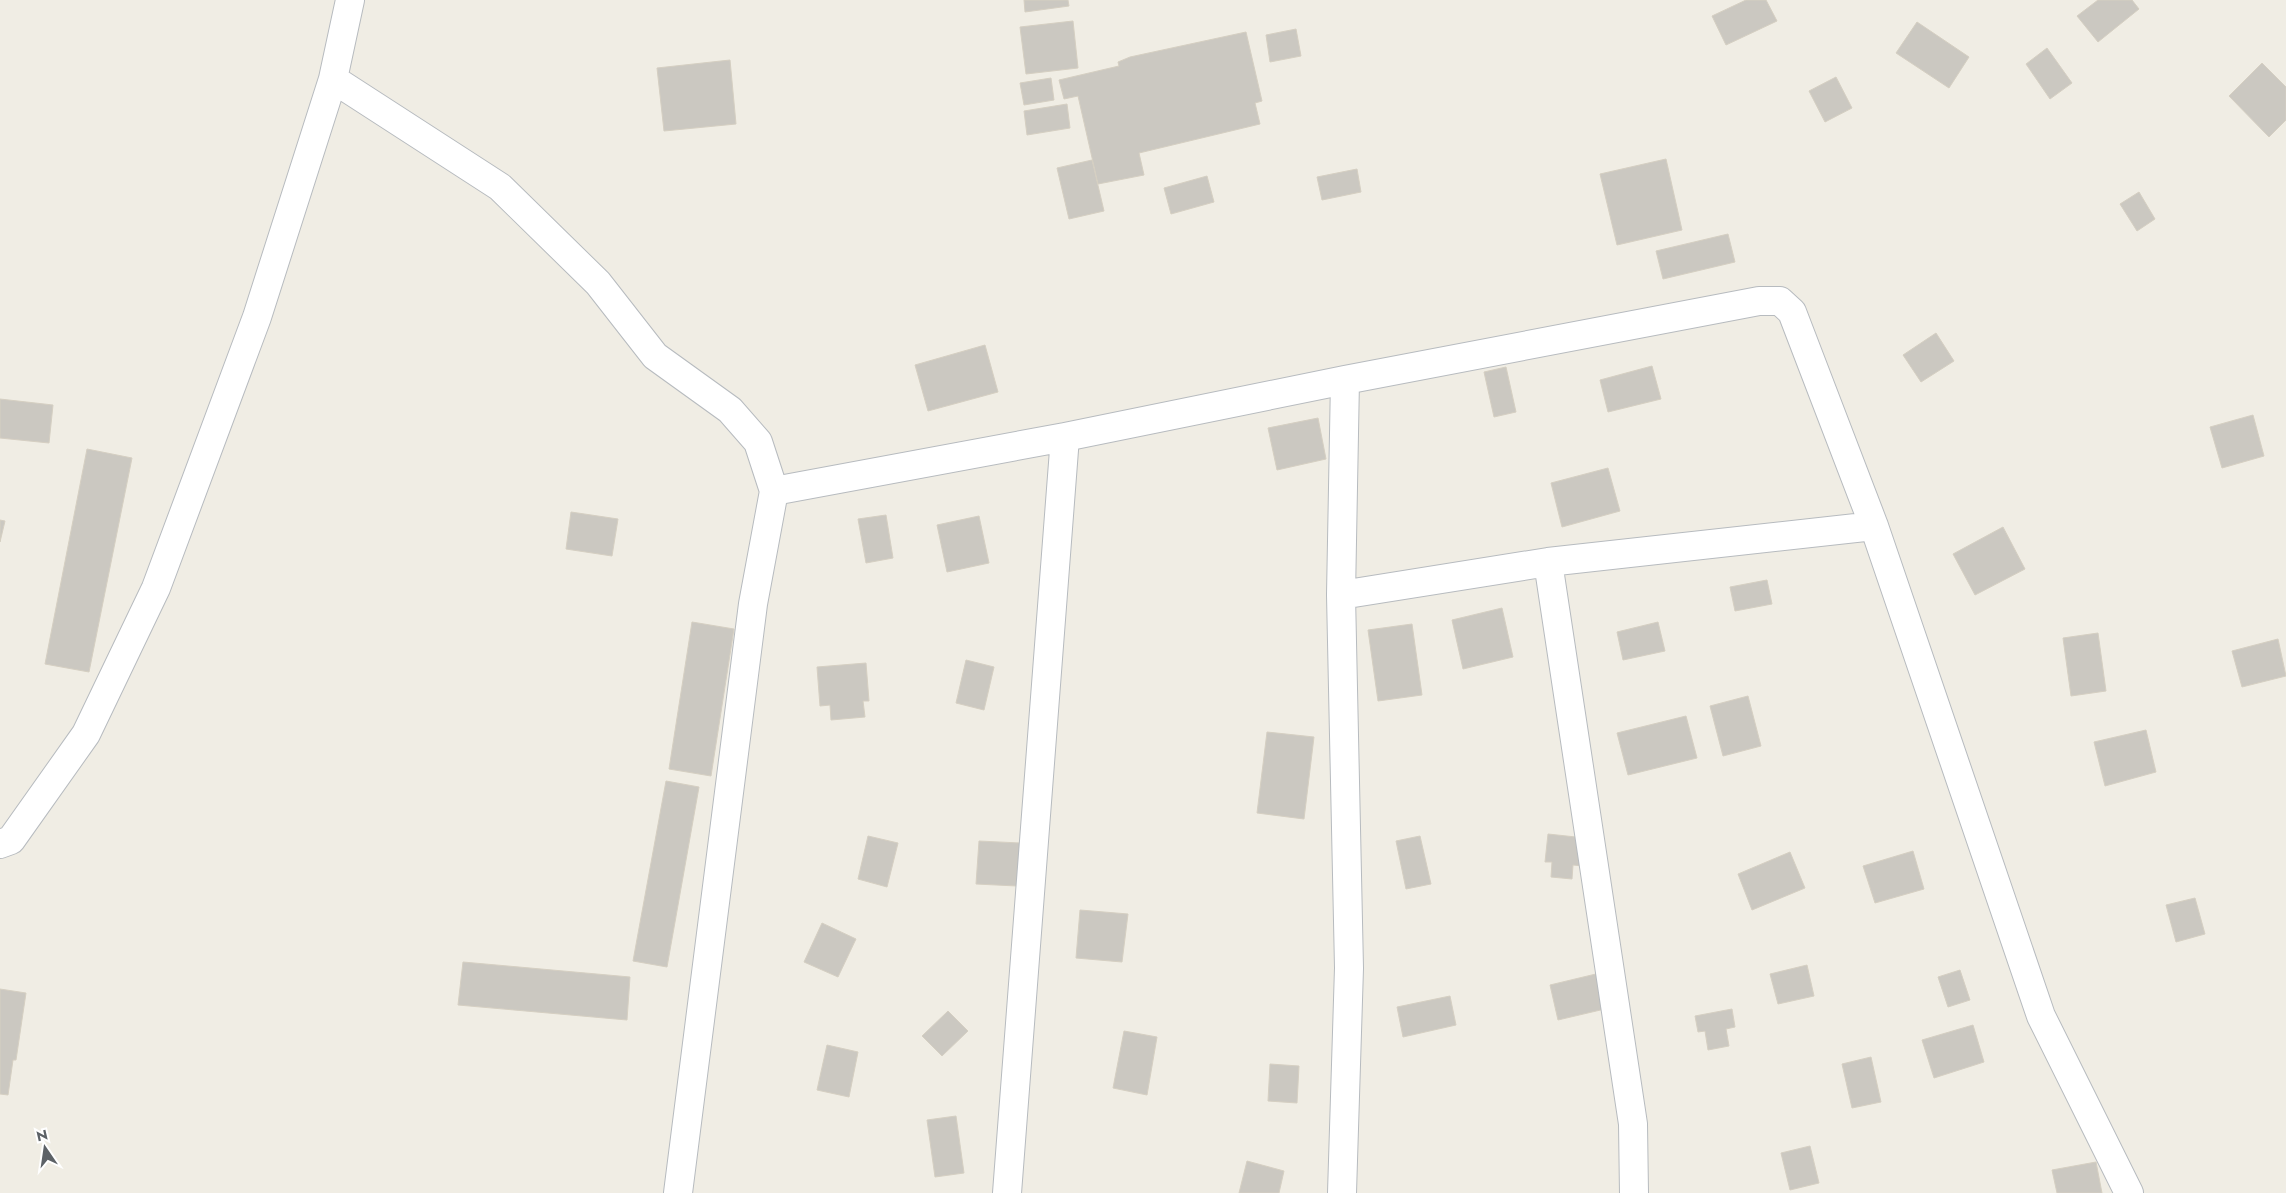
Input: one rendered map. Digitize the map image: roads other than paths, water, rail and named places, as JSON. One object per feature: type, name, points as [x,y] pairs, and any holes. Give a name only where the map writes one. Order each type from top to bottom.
[{"type":"street","points":[[0,844],[11,840],[86,734],[156,588],[257,317],[333,79],[350,0]]},
{"type":"street","points":[[333,79],[500,187],[598,283],[655,356],[730,410],[758,442],[774,491],[754,604],[678,1193]]},
{"type":"street","points":[[774,491],[1065,437],[1344,380],[1759,301],[1780,301],[1792,312],[1874,526],[2041,1016],[2129,1193]]},
{"type":"street","points":[[1342,1193],[1349,968],[1341,595],[1344,380]]},
{"type":"street","points":[[1007,1193],[1065,437]]},
{"type":"street","points":[[1341,595],[1548,562],[1874,526]]},
{"type":"street","points":[[1548,562],[1633,1124],[1634,1193]]}]
